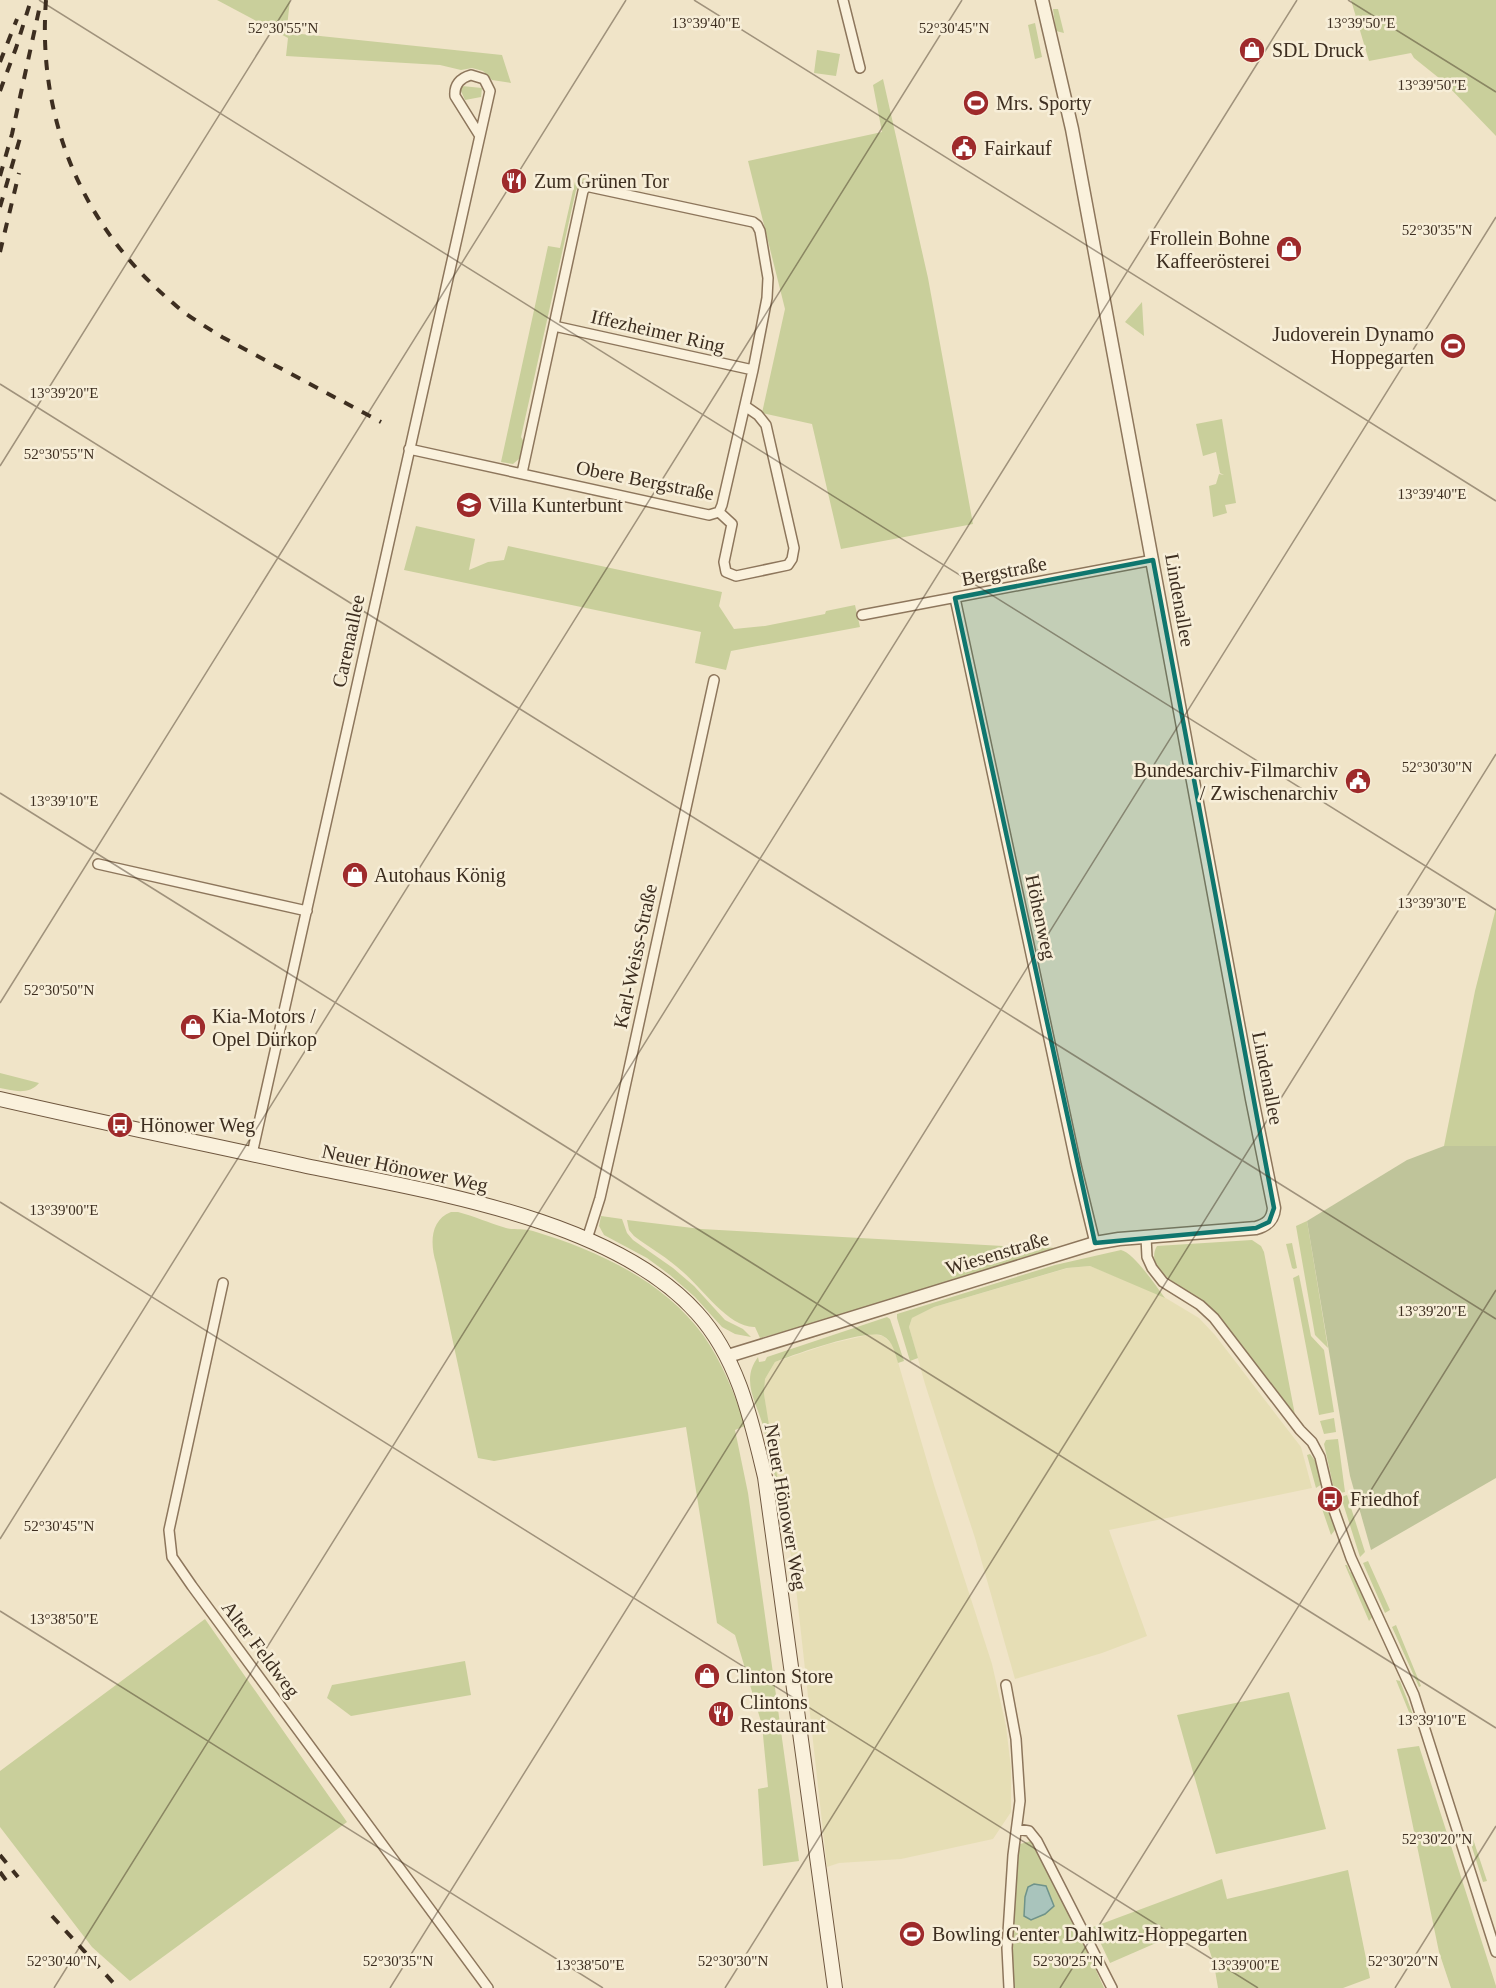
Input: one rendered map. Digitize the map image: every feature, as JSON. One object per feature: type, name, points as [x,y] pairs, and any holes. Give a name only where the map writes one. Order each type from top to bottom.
[{"type":"main road","name":"Neuer Hönower Weg","points":[[0,1099],[493,1207],[587,1239],[624,1257],[674,1291],[695,1311],[728,1356],[751,1419],[765,1477],[835,1988]]},
{"type":"street","points":[[843,0],[860,68]]},
{"type":"street","name":"Lindenallee","points":[[1042,0],[1070,120],[1274,1208]]},
{"type":"street","name":"Carenaallee","points":[[252,1154],[409,449],[480,136],[490,91],[483,79],[471,75],[459,82],[454,96],[480,136]]},
{"type":"street","points":[[522,473],[584,188],[590,187],[753,222],[760,231],[768,278],[767,298],[728,484],[719,513]]},
{"type":"street","name":"Iffezheimer Ring","points":[[554,326],[753,370]]},
{"type":"street","name":"Obere Bergstraße","points":[[409,449],[709,515],[719,513],[732,524],[723,562],[726,572],[736,576],[788,565],[794,548],[766,425],[758,415],[745,406]]},
{"type":"street","name":"Bergstraße","points":[[862,615],[1153,560]]},
{"type":"street","name":"Höhenweg","points":[[956,598],[1068,1130],[1095,1243]]},
{"type":"street","name":"Karl-Weiss-Straße","points":[[587,1239],[600,1198],[616,1129],[714,680]]},
{"type":"street","points":[[98,864],[307,911]]},
{"type":"street","name":"Wiesenstraße","points":[[728,1356],[1095,1243],[1256,1228],[1269,1222],[1274,1216],[1274,1208]]},
{"type":"street","points":[[1146,1237],[1147,1257],[1157,1275],[1163,1282],[1200,1305],[1214,1318],[1300,1430],[1312,1442],[1320,1456],[1330,1499],[1351,1558],[1414,1695],[1496,1952]]},
{"type":"street","name":"Alter Feldweg","points":[[223,1283],[169,1530],[172,1557],[488,1988]]},
{"type":"street","points":[[1006,1685],[1019,1764],[1020,1801],[1013,1855],[1007,1948],[1009,1988]]},
{"type":"street","points":[[1017,1829],[1029,1831],[1037,1841],[1112,1988]]},
{"type":"highlighted area","points":[[1153,560],[1274,1208],[1269,1222],[1256,1228],[1095,1243],[955,598]]},
{"type":"shaded area","points":[[1090,1266],[1159,1294],[1199,1318],[1215,1335],[1301,1447],[1312,1488],[1109,1530],[1147,1636],[1102,1653],[1015,1679],[975,1538],[909,1327],[912,1318],[934,1307],[1068,1268]]},
{"type":"shaded area","points":[[872,1334],[883,1336],[893,1345],[934,1485],[992,1664],[1006,1726],[1011,1768],[1011,1812],[993,1839],[901,1859],[839,1863],[827,1867],[795,1579],[768,1423],[764,1394],[765,1379],[775,1362],[829,1344]]},
{"type":"green space","points":[[217,0],[290,0],[287,27],[301,34],[502,55],[511,83],[492,80],[483,71],[472,68],[461,70],[440,65],[286,56],[288,38]]},
{"type":"green space","points":[[1351,0],[1496,0],[1496,136],[1444,82],[1411,53],[1369,61]]},
{"type":"green space","points":[[1053,9],[1058,9],[1064,33],[1056,31]]},
{"type":"green space","points":[[1035,23],[1042,57],[1035,59],[1028,25]]},
{"type":"green space","points":[[817,50],[840,54],[836,76],[814,73]]},
{"type":"green space","points":[[883,79],[928,278],[973,524],[841,549],[812,424],[762,413],[785,309],[748,161],[882,132],[873,85]]},
{"type":"green space","points":[[462,86],[482,88],[481,97],[465,100],[461,91]]},
{"type":"green space","points":[[576,177],[587,179],[576,190],[521,437],[524,442],[520,458],[513,464],[501,462],[548,246],[560,248]]},
{"type":"green space","points":[[1142,302],[1144,336],[1125,322]]},
{"type":"green space","points":[[1222,419],[1236,503],[1225,505],[1227,513],[1213,517],[1209,486],[1216,484],[1219,474],[1224,475],[1220,473],[1216,452],[1203,456],[1196,424]]},
{"type":"green space","points":[[416,526],[475,539],[469,570],[488,562],[504,560],[508,546],[722,592],[719,606],[734,629],[765,626],[825,614],[826,611],[855,605],[860,627],[731,651],[726,670],[695,663],[701,632],[404,570]]},
{"type":"green space","points":[[1496,908],[1496,1146],[1444,1146],[1475,991]]},
{"type":"green space","points":[[0,1073],[39,1083],[26,1091],[0,1088]]},
{"type":"green space","points":[[1444,1146],[1496,1146],[1496,1478],[1371,1550],[1350,1476],[1307,1221],[1407,1160]]},
{"type":"green space","points":[[451,1212],[458,1212],[506,1228],[530,1230],[581,1248],[627,1270],[668,1298],[687,1316],[703,1335],[722,1367],[745,1426],[735,1430],[748,1493],[799,1861],[763,1866],[758,1789],[768,1787],[762,1725],[735,1635],[717,1623],[686,1427],[494,1461],[478,1458],[433,1248],[435,1227],[444,1216]]},
{"type":"green space","points":[[601,1216],[622,1219],[627,1233],[633,1240],[673,1268],[694,1286],[725,1320],[743,1329],[751,1337],[735,1334],[722,1327],[695,1297],[670,1275],[647,1258],[604,1235],[599,1226]]},
{"type":"green space","points":[[627,1220],[701,1229],[1003,1246],[1030,1251],[1032,1246],[1056,1248],[760,1338],[755,1327],[745,1326],[735,1321],[716,1306],[677,1267],[634,1236],[629,1230]]},
{"type":"green space","points":[[1307,1221],[1328,1348],[1315,1335],[1296,1226]]},
{"type":"green space","points":[[1252,1240],[1261,1246],[1264,1252],[1295,1415],[1215,1312],[1199,1298],[1167,1277],[1160,1270],[1154,1255],[1157,1246]]},
{"type":"green space","points":[[1292,1243],[1297,1268],[1294,1269],[1286,1244]]},
{"type":"green space","points":[[1121,1250],[1138,1263],[1165,1298],[1090,1266],[1067,1268],[934,1307],[912,1318],[909,1327],[918,1358],[910,1361],[897,1314],[1055,1265]]},
{"type":"green space","points":[[1299,1275],[1311,1336],[1324,1350],[1334,1412],[1319,1415],[1293,1278]]},
{"type":"green space","points":[[887,1317],[890,1319],[904,1361],[898,1363],[889,1341],[883,1336],[875,1335],[830,1343],[775,1362],[765,1379],[764,1394],[778,1481],[772,1468],[763,1426],[750,1386],[751,1371],[756,1360],[758,1357],[759,1362],[765,1361],[767,1357]]},
{"type":"green space","points":[[1334,1418],[1336,1432],[1324,1434],[1320,1421]]},
{"type":"green space","points":[[1338,1439],[1345,1492],[1335,1494],[1324,1444],[1326,1440]]},
{"type":"green space","points":[[1310,1454],[1317,1463],[1322,1484],[1316,1488],[1307,1455]]},
{"type":"green space","points":[[1347,1495],[1365,1552],[1360,1557],[1341,1497]]},
{"type":"green space","points":[[1324,1496],[1335,1530],[1331,1535],[1318,1497]]},
{"type":"green space","points":[[1368,1561],[1390,1610],[1385,1613],[1363,1563]]},
{"type":"green space","points":[[1345,1565],[1350,1572],[1354,1573],[1374,1615],[1369,1621]]},
{"type":"green space","points":[[205,1619],[347,1822],[130,1981],[92,1947],[0,1827],[0,1771]]},
{"type":"green space","points":[[1396,1625],[1421,1686],[1419,1687],[1392,1627]]},
{"type":"green space","points":[[465,1661],[471,1695],[351,1716],[327,1698],[332,1685]]},
{"type":"green space","points":[[1396,1680],[1400,1681],[1415,1720],[1413,1722]]},
{"type":"green space","points":[[1289,1692],[1326,1829],[1216,1854],[1177,1715]]},
{"type":"green space","points":[[1419,1746],[1496,1988],[1451,1988],[1439,1952],[1397,1749]]},
{"type":"green space","points":[[1472,1836],[1487,1881],[1483,1882],[1469,1838]]},
{"type":"green space","points":[[1031,1841],[1104,1988],[1014,1988],[1012,1942],[1016,1849],[1020,1844]]},
{"type":"green space","points":[[1348,1870],[1370,1978],[1343,1988],[1218,1988],[1214,1964],[1204,1934],[1184,1941],[1179,1933],[1110,1963],[1093,1927],[1222,1879],[1227,1899]]},
{"type":"water","points":[[1034,1884],[1046,1886],[1054,1906],[1045,1914],[1031,1920],[1024,1916],[1025,1897],[1028,1887]]},
{"type":"railway","points":[[0,91],[31,0]]},
{"type":"railway","points":[[46,0],[45,44],[49,86],[58,128],[72,167],[90,205],[114,240],[141,273],[190,317],[222,337],[381,422]]},
{"type":"railway","points":[[0,176],[12,134],[39,10]]},
{"type":"railway","points":[[0,62],[17,19]]},
{"type":"railway","points":[[0,207],[20,138]]},
{"type":"railway","points":[[0,252],[19,173]]},
{"type":"railway","points":[[0,1855],[18,1877]]},
{"type":"railway","points":[[0,1872],[8,1883]]},
{"type":"railway","points":[[52,1916],[118,1988]]},
{"type":"place","name":"SDL Druck","points":[[1252,50]]},
{"type":"place","name":"Mrs. Sporty","points":[[976,103]]},
{"type":"place","name":"Fairkauf","points":[[964,148]]},
{"type":"place","name":"Zum Grünen Tor","points":[[514,181]]},
{"type":"place","name":"Frollein Bohne Kaffeerösterei","points":[[1289,249]]},
{"type":"place","name":"Judoverein Dynamo Hoppegarten","points":[[1453,346]]},
{"type":"place","name":"Villa Kunterbunt","points":[[469,505]]},
{"type":"place","name":"Bundesarchiv-Filmarchiv / Zwischenarchiv","points":[[1358,781]]},
{"type":"place","name":"Autohaus König","points":[[355,875]]},
{"type":"place","name":"Kia-Motors / Opel Dürkop","points":[[193,1027]]},
{"type":"place","name":"Hönower Weg","points":[[120,1125]]},
{"type":"place","name":"Friedhof","points":[[1330,1499]]},
{"type":"place","name":"Clinton Store","points":[[707,1676]]},
{"type":"place","name":"Clintons Restaurant","points":[[721,1714]]},
{"type":"place","name":"Bowling Center Dahlwitz-Hoppegarten","points":[[912,1934]]}]
